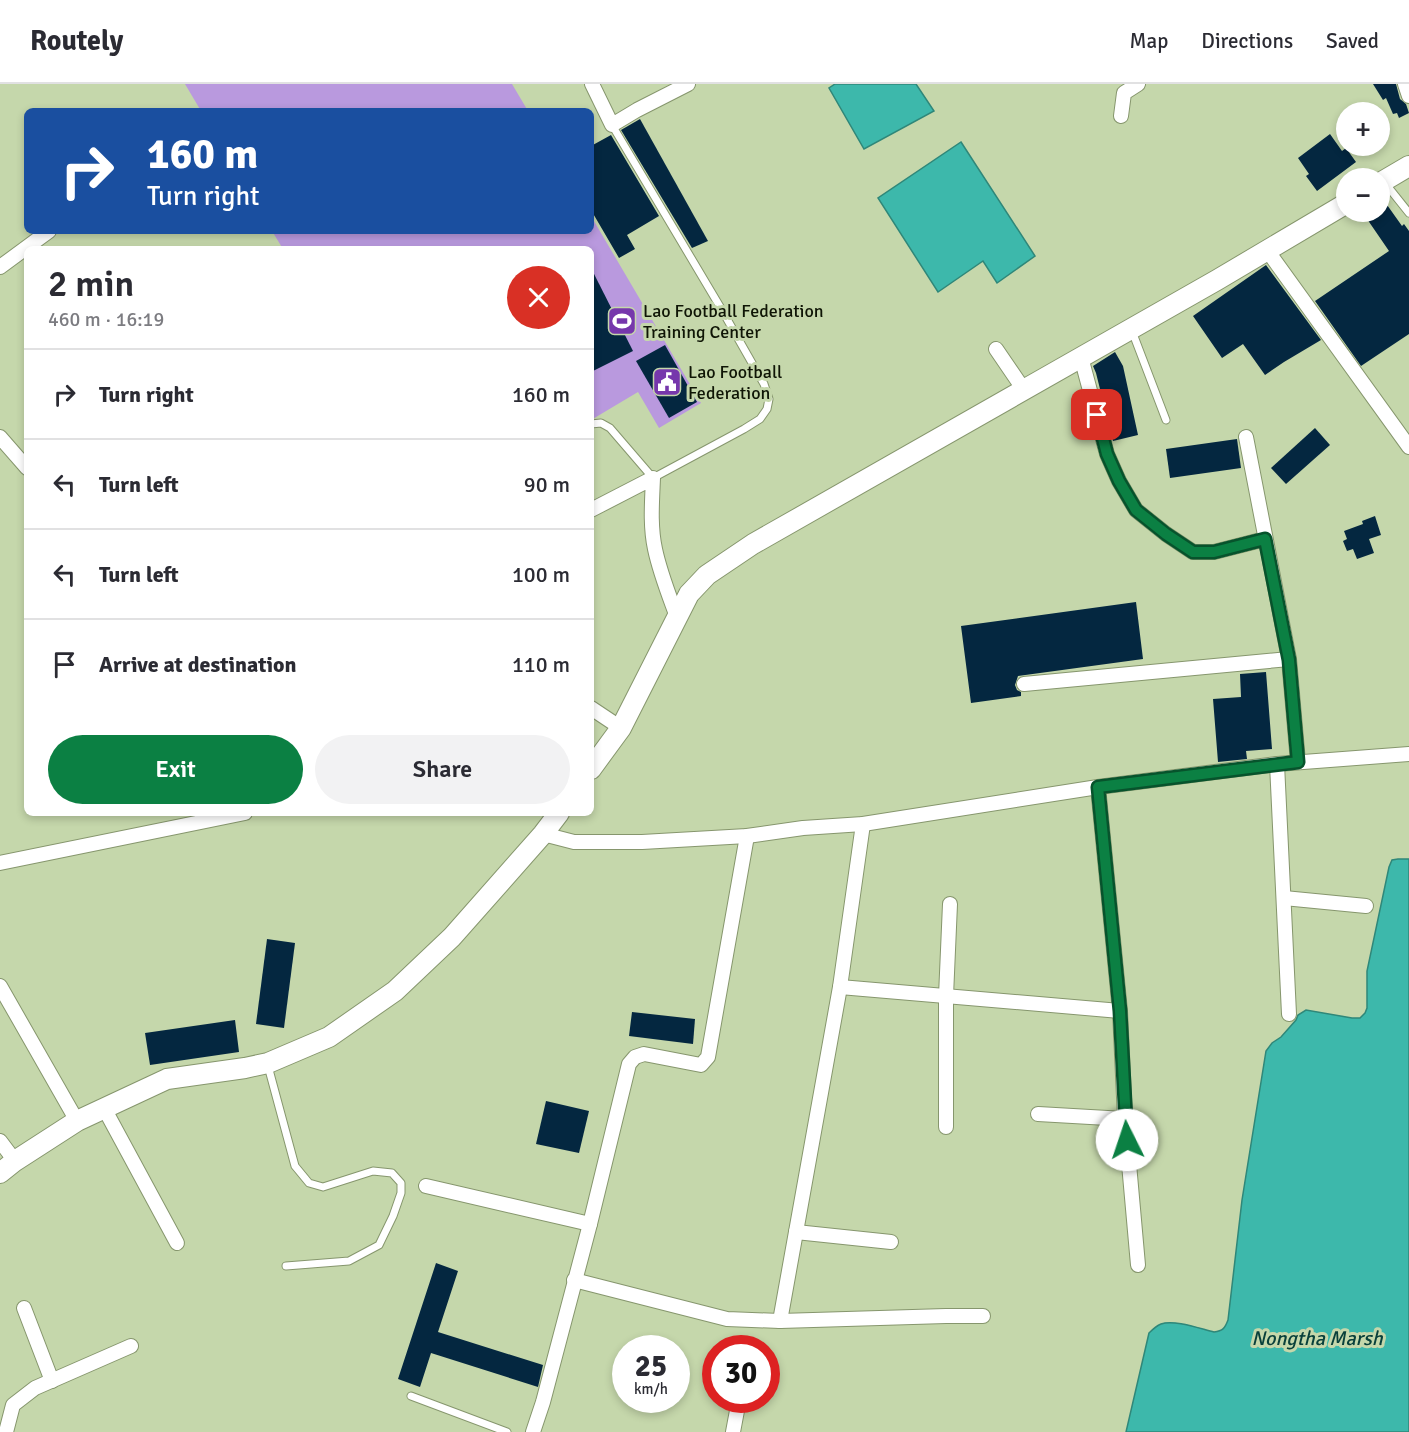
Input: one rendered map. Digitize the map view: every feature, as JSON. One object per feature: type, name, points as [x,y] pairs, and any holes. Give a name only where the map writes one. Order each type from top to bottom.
[{"type":"street","points":[[592,84],[612,125],[688,84]]},
{"type":"street","points":[[1121,116],[1124,93],[1138,84]]},
{"type":"street","points":[[1405,84],[1409,96]]},
{"type":"street","points":[[1390,177],[1409,166]]},
{"type":"street","points":[[594,765],[621,728],[689,594],[707,575],[753,544],[1336,209]]},
{"type":"street","points":[[29,246],[46,234]]},
{"type":"street","points":[[0,267],[24,250]]},
{"type":"street","points":[[1267,250],[1409,447]]},
{"type":"street","points":[[996,349],[1024,390]]},
{"type":"street","points":[[1081,357],[1107,454],[1136,510],[1193,552],[1214,552],[1265,539]]},
{"type":"street","points":[[0,437],[24,465]]},
{"type":"street","points":[[1246,437],[1289,660],[1298,762]]},
{"type":"street","points":[[594,508],[653,478],[652,527],[655,549],[677,617]]},
{"type":"street","points":[[1024,684],[1289,660]]},
{"type":"street","points":[[594,710],[621,728]]},
{"type":"street","points":[[543,834],[574,842],[642,842],[747,836],[803,828],[863,824],[1098,787],[1277,764],[1409,754]]},
{"type":"street","points":[[1277,764],[1289,1014]]},
{"type":"street","points":[[1098,787],[1120,1011],[1125,1119],[1138,1265]]},
{"type":"street","points":[[0,863],[230,816]]},
{"type":"street","points":[[0,1141],[8,1167],[77,1121],[168,1079],[268,1063],[329,1037],[395,991],[452,937],[543,834],[556,816]]},
{"type":"street","points":[[780,1321],[840,987],[863,824]]},
{"type":"street","points":[[533,1432],[590,1224],[629,1064],[635,1057],[644,1054],[701,1065],[708,1057],[747,836]]},
{"type":"street","points":[[1284,898],[1366,906]]},
{"type":"street","points":[[946,1127],[946,996],[950,904]]},
{"type":"street","points":[[0,986],[77,1121]]},
{"type":"street","points":[[840,987],[1120,1011]]},
{"type":"street","points":[[104,1108],[177,1243]]},
{"type":"street","points":[[1038,1114],[1125,1119]]},
{"type":"street","points":[[426,1186],[590,1224]]},
{"type":"street","points":[[796,1232],[891,1242]]},
{"type":"street","points":[[574,1280],[727,1319],[780,1321],[983,1316]]},
{"type":"street","points":[[24,1308],[52,1381]]},
{"type":"street","points":[[6,1432],[13,1405],[35,1388],[131,1346]]},
{"type":"street","points":[[733,1432],[737,1413]]},
{"type":"lane","points":[[594,424],[601,423],[610,428],[653,478],[760,419],[767,409],[769,399],[764,384],[719,305],[612,125]]},
{"type":"lane","points":[[1390,191],[1409,213]]},
{"type":"lane","points":[[1131,329],[1166,420]]},
{"type":"lane","points":[[268,1063],[295,1166],[309,1184],[323,1187],[373,1171],[392,1173],[401,1183],[401,1193],[393,1216],[379,1245],[349,1261],[286,1266]]},
{"type":"lane","points":[[411,1396],[507,1432]]},
{"type":"shaded area","points":[[185,84],[512,84],[526,108],[199,108]]},
{"type":"shaded area","name":"Lao Football Federation Training Center","points":[[594,221],[701,403],[659,428],[638,392],[594,418],[594,246],[281,246],[274,234],[594,234]]},
{"type":"water","points":[[835,84],[916,84],[934,111],[864,149],[829,88]]},
{"type":"water","points":[[961,142],[1035,256],[997,283],[983,261],[938,292],[878,198]]},
{"type":"water","name":"Nongtha Marsh","points":[[1409,859],[1409,1432],[1126,1432],[1149,1333],[1157,1326],[1166,1323],[1214,1332],[1222,1330],[1226,1325],[1242,1200],[1266,1051],[1281,1037],[1298,1015],[1306,1010],[1352,1018],[1360,1018],[1365,1013],[1367,971],[1389,867],[1392,860]]},
{"type":"building","points":[[1373,84],[1396,84],[1400,99],[1406,104],[1409,113],[1399,118],[1397,113],[1393,114],[1390,102],[1386,98],[1383,100]]},
{"type":"building","points":[[640,119],[708,241],[692,248],[621,130]]},
{"type":"building","points":[[1330,134],[1336,142],[1336,156],[1352,156],[1356,162],[1348,168],[1336,168],[1336,177],[1317,191],[1306,176],[1309,174],[1298,158]]},
{"type":"building","points":[[611,135],[659,216],[627,235],[635,249],[619,258],[594,215],[594,144]]},
{"type":"building","points":[[1390,209],[1402,226],[1404,224],[1409,231],[1409,334],[1361,366],[1315,301],[1389,251],[1369,222],[1390,222]]},
{"type":"building","points":[[1266,265],[1321,340],[1265,375],[1243,344],[1222,358],[1193,316]]},
{"type":"building","points":[[594,274],[633,351],[594,370]]},
{"type":"building","name":"Lao Football Federation","points":[[665,345],[697,402],[669,418],[636,361]]},
{"type":"building","points":[[1115,352],[1123,366],[1138,435],[1113,441],[1093,366]]},
{"type":"building","points":[[1315,428],[1330,445],[1286,484],[1271,468]]},
{"type":"building","points":[[1237,439],[1241,468],[1170,478],[1166,449]]},
{"type":"building","points":[[1375,516],[1381,535],[1369,539],[1374,553],[1357,559],[1353,549],[1347,551],[1343,541],[1347,539],[1344,531],[1363,524],[1362,521]]},
{"type":"building","points":[[1136,602],[1143,659],[1018,676],[1015,685],[1021,692],[1021,696],[971,703],[961,626]]},
{"type":"building","points":[[1266,672],[1272,749],[1246,751],[1247,759],[1218,762],[1213,699],[1241,697],[1240,674]]},
{"type":"building","points":[[267,939],[295,943],[284,1028],[256,1024]]},
{"type":"building","points":[[632,1012],[695,1019],[693,1044],[629,1036]]},
{"type":"building","points":[[235,1020],[239,1052],[150,1065],[145,1033]]},
{"type":"building","points":[[546,1101],[589,1111],[579,1153],[536,1144]]},
{"type":"building","points":[[436,1263],[458,1271],[438,1332],[543,1365],[538,1387],[431,1353],[420,1387],[398,1379]]},
{"type":"place","name":"Lao Football Federation Training Center","points":[[622,321]]},
{"type":"place","name":"Lao Football Federation","points":[[667,382]]},
{"type":"route","points":[[1097,415],[1107,454],[1119,481],[1136,510],[1166,534],[1193,552],[1214,552],[1265,539],[1289,660],[1298,762],[1098,787],[1120,1011],[1127,1140]]}]
